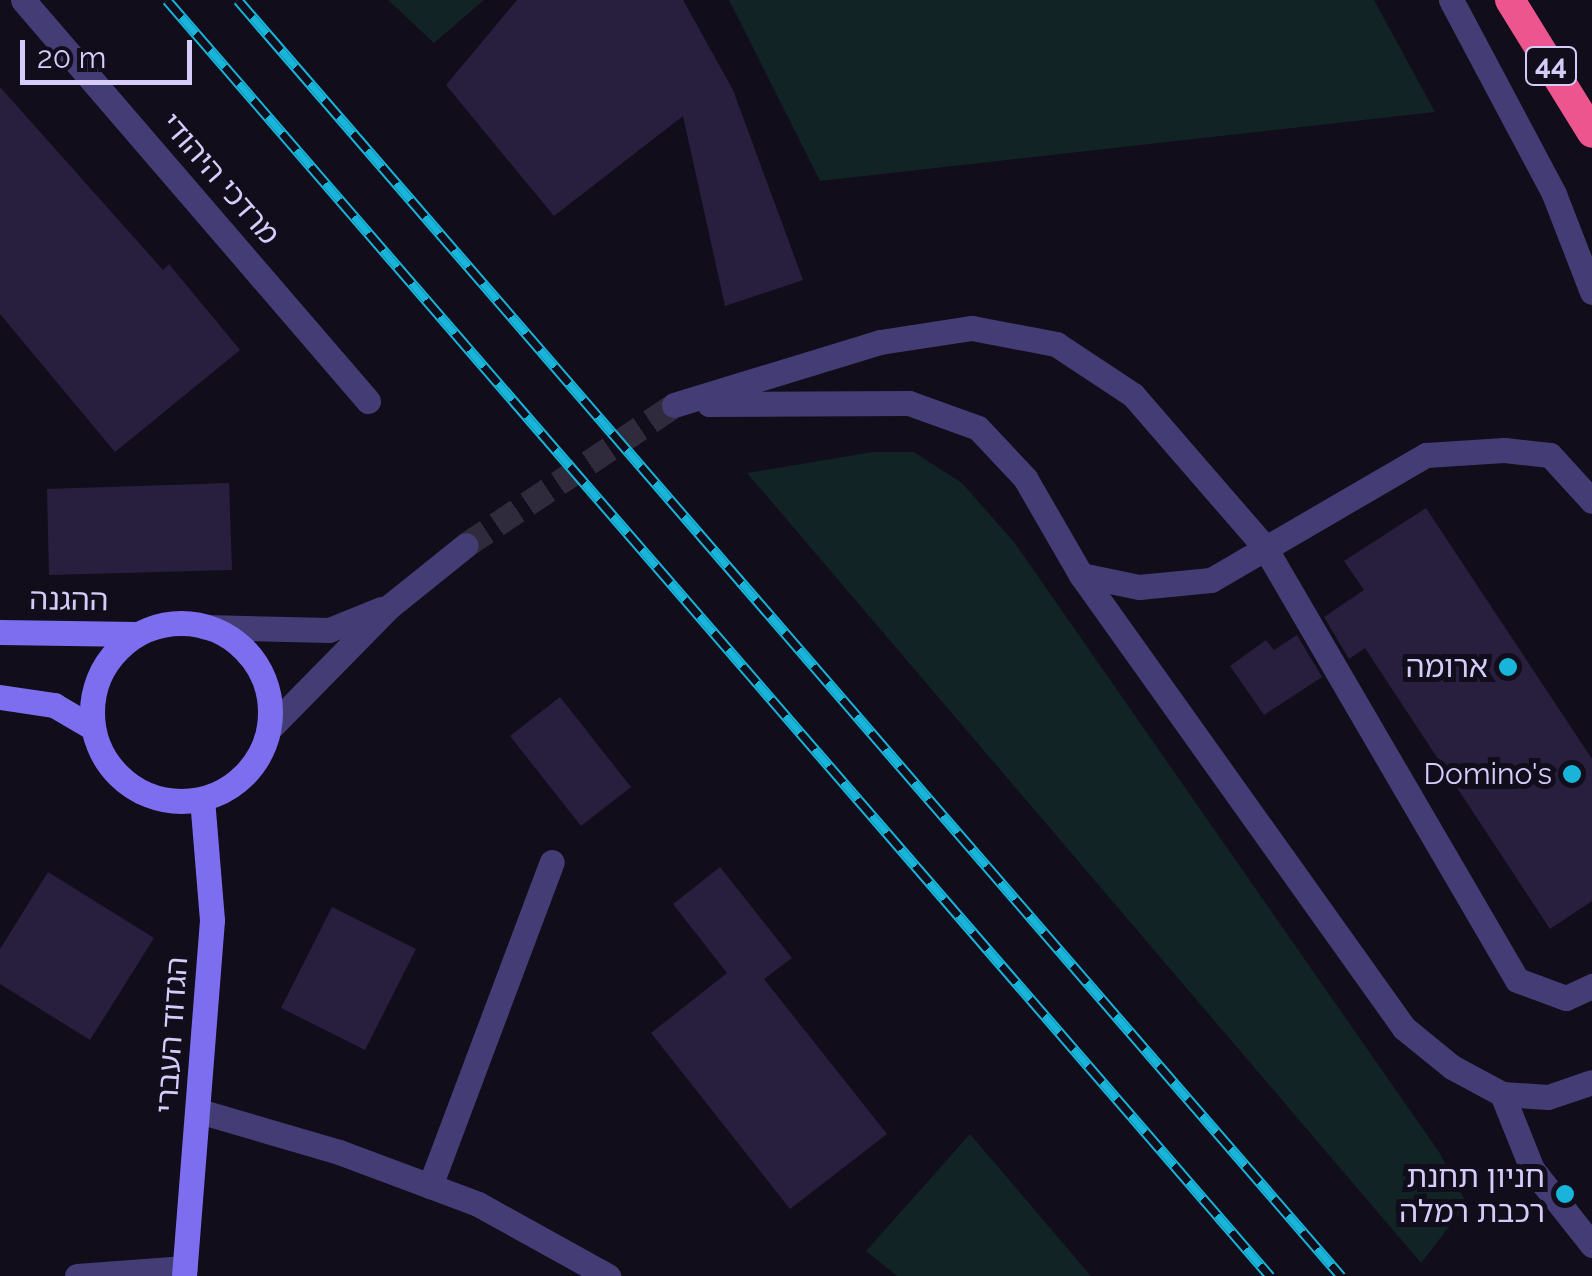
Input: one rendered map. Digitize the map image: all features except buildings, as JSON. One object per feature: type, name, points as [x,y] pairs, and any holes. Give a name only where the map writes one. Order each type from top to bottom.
[{"type":"highway","name":"44","points":[[1510,0],[1592,133]]},
{"type":"street","name":"מרדכי היהודי","points":[[23,0],[368,401]]},
{"type":"street","points":[[1451,0],[1554,194],[1592,292]]},
{"type":"street","points":[[1592,986],[1566,998],[1517,980],[1264,546],[1134,396],[1056,344],[972,328],[880,342],[674,405],[909,403],[978,428],[1025,478],[1081,575],[1404,1028],[1452,1067],[1502,1094],[1548,1097],[1592,1082]]},
{"type":"street","points":[[1081,575],[1172,587],[1210,580],[1426,456],[1504,450],[1550,456],[1592,501]]},
{"type":"street","points":[[390,606],[329,630],[164,624],[137,634],[100,674],[93,728],[103,756],[145,794],[202,799],[246,774],[270,728],[390,606],[466,545]]},
{"type":"street","points":[[205,626],[244,648],[262,671],[270,728]]},
{"type":"street","name":"ההגנה","points":[[0,632],[137,634]]},
{"type":"street","points":[[0,697],[54,704],[93,728]]},
{"type":"street","name":"הגדוד העברי","points":[[184,1272],[212,920],[202,799]]},
{"type":"street","points":[[430,1186],[552,862]]},
{"type":"street","points":[[1502,1094],[1532,1169],[1592,1245]]},
{"type":"street","points":[[199,1111],[478,1204],[608,1276]]},
{"type":"street","points":[[77,1276],[184,1272]]},
{"type":"shaded area","points":[[388,0],[484,0],[434,43]]},
{"type":"shaded area","points":[[729,0],[1374,0],[1435,112],[820,181]]},
{"type":"shaded area","points":[[872,452],[914,452],[962,483],[1014,542],[1439,1152],[1467,1204],[1421,1263],[747,473]]},
{"type":"shaded area","points":[[970,1134],[1091,1276],[897,1276],[866,1251]]},
{"type":"tunnel","points":[[466,545],[674,405]]},
{"type":"railway","points":[[167,0],[1270,1276]]},
{"type":"railway","points":[[238,0],[1341,1276]]},
{"type":"place","name":"ארומה","points":[[1508,667]]},
{"type":"place","name":"Domino's","points":[[1572,774]]},
{"type":"place","name":"חניון תחנת רכבת רמלה","points":[[1565,1194]]}]
